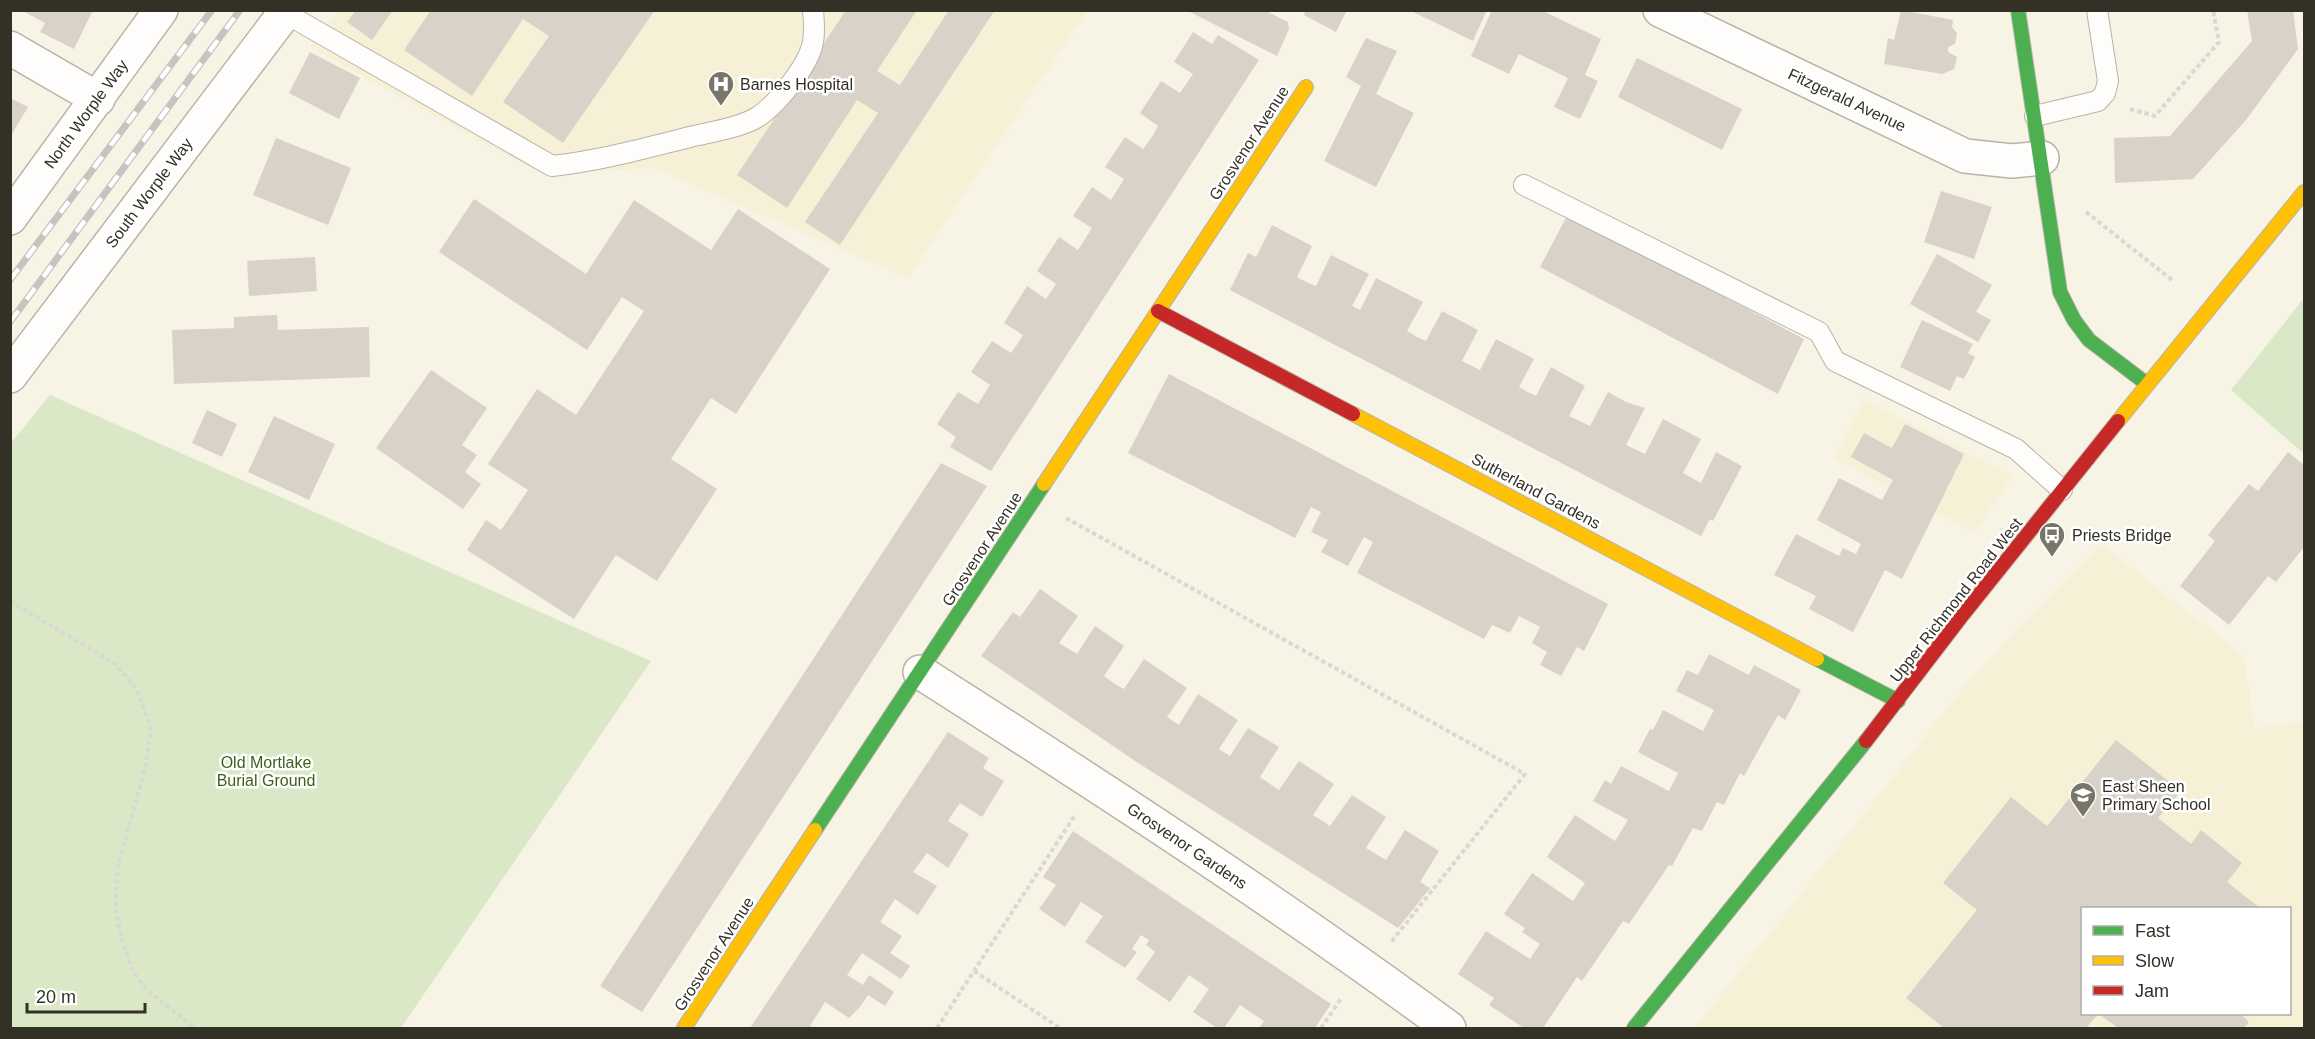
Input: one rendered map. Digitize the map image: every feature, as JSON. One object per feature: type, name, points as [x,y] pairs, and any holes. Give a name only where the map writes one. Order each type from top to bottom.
[{"type":"main road","points":[[2018,10],[2042,158],[2060,292],[2074,321],[2089,340],[2147,384]]},
{"type":"main road","name":"Grosvenor Avenue","points":[[684,1029],[1306,87]]},
{"type":"main road","name":"Upper Richmond Road West","points":[[1634,1029],[1898,701],[1961,616],[2304,192]]},
{"type":"main road","name":"Sutherland Gardens","points":[[1158,311],[1898,701]]},
{"type":"street","name":"North Worple Way","points":[[10,218],[161,10]]},
{"type":"street","name":"Fitzgerald Avenue","points":[[1660,10],[1965,156],[2012,161],[2042,158]]},
{"type":"street","name":"South Worple Way","points":[[10,376],[300,15]]},
{"type":"street","points":[[10,48],[98,99]]},
{"type":"street","name":"Grosvenor Gardens","points":[[920,672],[1096,784],[1367,969],[1449,1029]]},
{"type":"lane","points":[[300,15],[552,166],[581,163],[726,128],[756,118],[777,101],[791,85],[804,62],[813,44],[813,10]]},
{"type":"lane","points":[[2035,116],[2098,101],[2106,93],[2108,81],[2097,10]]},
{"type":"lane","points":[[1524,184],[1819,332],[1835,361],[2016,448],[2062,490]]},
{"type":"path","points":[[2098,101],[2155,116],[2219,42],[2213,10]]},
{"type":"path","points":[[2047,199],[2073,202],[2172,280]]},
{"type":"path","points":[[1033,500],[1525,774],[1367,969]]},
{"type":"path","points":[[10,601],[117,665],[137,690],[150,728],[146,765],[118,865],[115,907],[122,939],[134,973],[147,990],[195,1029]]},
{"type":"path","points":[[937,1029],[1096,784]]},
{"type":"path","points":[[974,971],[1060,1029]]},
{"type":"shaded area","name":"Barnes Hospital","points":[[337,10],[1087,11],[908,278],[653,168],[543,175],[310,47]]},
{"type":"shaded area","points":[[1864,399],[2012,476],[1975,533],[1834,458]]},
{"type":"shaded area","name":"East Sheen Primary School","points":[[2101,544],[2243,655],[2255,728],[2304,722],[2304,1028],[1695,1028],[1972,677]]},
{"type":"green space","points":[[2304,298],[2304,454],[2231,390]]},
{"type":"green space","name":"Old Mortlake Burial Ground","points":[[50,395],[651,661],[401,1028],[11,1028],[11,443]]},
{"type":"building","points":[[21,10],[93,10],[74,49],[40,32],[45,23]]},
{"type":"building","points":[[356,10],[393,10],[372,40],[347,22]]},
{"type":"building","points":[[431,10],[655,10],[563,143],[503,102],[549,36],[523,19],[472,96],[404,50]]},
{"type":"building","points":[[846,10],[917,10],[877,71],[900,85],[949,10],[995,10],[840,245],[805,222],[878,113],[857,100],[787,208],[737,175]]},
{"type":"building","points":[[1186,10],[1264,10],[1288,22],[1289,29],[1277,56]]},
{"type":"building","points":[[1306,10],[1347,10],[1336,32],[1304,15]]},
{"type":"building","points":[[1409,10],[1482,10],[1486,12],[1473,41]]},
{"type":"building","points":[[1492,10],[1541,10],[1601,39],[1585,75],[1598,81],[1580,119],[1554,107],[1568,78],[1519,54],[1509,74],[1471,56]]},
{"type":"building","points":[[1901,10],[1953,20],[1952,27],[1957,33],[1955,44],[1948,47],[1948,52],[1957,57],[1954,69],[1942,74],[1884,64],[1888,38],[1894,40]]},
{"type":"building","points":[[2247,10],[2293,10],[2298,49],[2246,120],[2193,179],[2115,183],[2114,138],[2170,136],[2252,41]]},
{"type":"building","points":[[1193,32],[1212,44],[1218,35],[1259,60],[991,471],[950,447],[956,437],[937,424],[958,392],[978,404],[990,385],[971,372],[992,341],[1011,353],[1018,343],[1023,335],[1004,323],[1027,286],[1046,299],[1056,284],[1037,271],[1059,237],[1078,250],[1092,228],[1073,216],[1092,187],[1111,200],[1124,179],[1105,167],[1125,137],[1143,149],[1152,137],[1158,126],[1140,113],[1161,81],[1180,93],[1193,74],[1174,62]]},
{"type":"building","points":[[1366,38],[1397,51],[1376,94],[1414,113],[1376,187],[1324,161],[1361,86],[1346,77]]},
{"type":"building","points":[[310,52],[360,78],[339,119],[289,93]]},
{"type":"building","points":[[1637,58],[1742,109],[1722,150],[1618,97]]},
{"type":"building","points":[[10,98],[28,107],[10,137]]},
{"type":"building","points":[[276,138],[351,168],[328,225],[253,195]]},
{"type":"building","points":[[1941,191],[1992,207],[1974,259],[1924,242]]},
{"type":"building","points":[[474,199],[586,274],[634,200],[711,250],[738,209],[830,269],[736,414],[711,398],[671,459],[717,489],[657,581],[616,555],[574,619],[467,550],[486,520],[501,530],[528,490],[488,464],[537,389],[576,415],[644,311],[622,297],[587,350],[439,252]]},
{"type":"building","points":[[1568,214],[1804,339],[1778,394],[1540,267]]},
{"type":"building","points":[[1272,225],[1312,246],[1297,277],[1306,282],[1316,286],[1331,255],[1369,274],[1352,306],[1360,310],[1376,278],[1423,302],[1407,331],[1417,337],[1426,341],[1442,311],[1478,330],[1462,361],[1480,370],[1496,339],[1534,359],[1519,387],[1528,392],[1536,396],[1551,367],[1585,386],[1569,416],[1590,426],[1608,392],[1626,402],[1645,408],[1626,445],[1645,454],[1663,419],[1701,439],[1683,473],[1701,483],[1716,452],[1742,466],[1713,521],[1710,519],[1701,536],[1230,290],[1248,253],[1256,257]]},
{"type":"building","points":[[1937,254],[1992,285],[1976,312],[1991,320],[1978,342],[1910,304]]},
{"type":"building","points":[[315,257],[317,291],[249,296],[247,261]]},
{"type":"building","points":[[277,315],[278,330],[369,327],[370,377],[174,384],[172,330],[234,328],[234,317]]},
{"type":"building","points":[[1922,320],[1973,344],[1968,353],[1975,357],[1964,379],[1957,376],[1950,391],[1900,367]]},
{"type":"building","points":[[431,370],[487,408],[462,445],[477,455],[465,472],[481,484],[463,509],[376,448]]},
{"type":"building","points":[[1169,374],[1608,604],[1584,651],[1577,647],[1561,676],[1540,665],[1547,652],[1532,643],[1540,627],[1519,616],[1510,633],[1492,625],[1484,639],[1357,573],[1373,542],[1364,537],[1348,566],[1321,552],[1328,540],[1311,532],[1321,512],[1311,507],[1295,538],[1128,453]]},
{"type":"building","points":[[207,410],[237,424],[222,457],[192,443]]},
{"type":"building","points":[[274,416],[335,444],[309,500],[248,472]]},
{"type":"building","points":[[1905,424],[1964,454],[1902,579],[1885,570],[1853,632],[1809,609],[1816,596],[1774,575],[1796,534],[1839,556],[1843,548],[1856,554],[1861,544],[1817,520],[1839,478],[1882,500],[1893,480],[1851,457],[1864,433],[1892,448]]},
{"type":"building","points":[[2288,452],[2304,465],[2304,547],[2276,582],[2268,576],[2229,625],[2180,586],[2215,541],[2208,535],[2249,484],[2258,491]]},
{"type":"building","points":[[941,463],[987,486],[642,1012],[600,986]]},
{"type":"building","points":[[1040,589],[1078,616],[1059,643],[1077,654],[1095,626],[1124,646],[1104,676],[1115,684],[1124,689],[1144,659],[1187,688],[1167,717],[1179,725],[1198,694],[1238,720],[1219,749],[1230,756],[1248,728],[1279,747],[1260,777],[1279,790],[1299,761],[1334,784],[1313,815],[1330,826],[1352,795],[1386,817],[1366,848],[1386,860],[1405,830],[1439,851],[1420,882],[1430,888],[1398,928],[1138,763],[981,656],[1013,612],[1020,617]]},
{"type":"building","points":[[1709,654],[1749,675],[1754,665],[1801,690],[1785,720],[1778,715],[1744,776],[1740,773],[1724,805],[1717,802],[1702,831],[1693,828],[1672,866],[1669,865],[1629,924],[1623,921],[1582,981],[1577,977],[1543,1028],[1524,1028],[1489,1005],[1494,998],[1458,974],[1486,931],[1530,959],[1540,944],[1522,932],[1525,928],[1504,914],[1532,873],[1573,901],[1585,883],[1547,857],[1575,815],[1615,841],[1628,820],[1593,801],[1605,780],[1611,784],[1621,766],[1669,791],[1678,773],[1638,752],[1663,710],[1703,731],[1714,710],[1676,691],[1687,670],[1698,675]]},
{"type":"building","points":[[948,732],[989,758],[983,768],[1004,781],[982,817],[960,803],[955,810],[948,821],[969,834],[948,868],[927,853],[913,872],[937,886],[918,915],[895,899],[880,922],[902,936],[890,953],[910,966],[901,979],[862,953],[847,975],[863,985],[869,975],[894,992],[885,1006],[868,995],[849,1018],[825,1002],[810,1026],[814,1028],[750,1028]]},
{"type":"building","points":[[2116,740],[2181,791],[2158,818],[2191,844],[2201,830],[2242,863],[2227,882],[2259,907],[2081,907],[2081,1015],[2097,1015],[2086,1028],[1944,1028],[1906,998],[1977,910],[1943,883],[2011,797],[2047,826]]},
{"type":"building","points":[[1073,831],[1331,1004],[1315,1028],[1259,1028],[1264,1021],[1240,1005],[1224,1028],[1217,1028],[1193,1012],[1209,989],[1189,975],[1170,1002],[1136,979],[1155,952],[1146,945],[1149,940],[1141,935],[1132,949],[1137,952],[1125,968],[1085,942],[1103,916],[1081,902],[1065,927],[1039,909],[1056,885],[1043,877]]},
{"type":"building","points":[[2100,1015],[2244,1015],[2249,1022],[2244,1028],[2118,1028]]},
{"type":"railway","points":[[10,280],[212,10]]},
{"type":"railway","points":[[10,322],[240,10]]},
{"type":"traffic: fast","points":[[2018,10],[2060,292],[2074,320],[2089,340],[2147,384]]},
{"type":"traffic: fast","points":[[815,830],[1044,484]]},
{"type":"traffic: fast","points":[[1817,659],[1898,701]]},
{"type":"traffic: fast","points":[[1634,1028],[1866,741]]},
{"type":"traffic: slow","points":[[1044,484],[1306,87]]},
{"type":"traffic: slow","points":[[2118,421],[2304,192]]},
{"type":"traffic: slow","points":[[1353,414],[1817,659]]},
{"type":"traffic: slow","points":[[684,1028],[815,830]]},
{"type":"traffic: jam","points":[[1158,311],[1353,414]]},
{"type":"traffic: jam","points":[[1866,741],[1961,617],[2118,421]]},
{"type":"place","name":"Barnes Hospital","points":[[721,107]]},
{"type":"place","name":"Priests Bridge","points":[[2052,558]]},
{"type":"place","name":"East Sheen Primary School","points":[[2083,818]]}]
